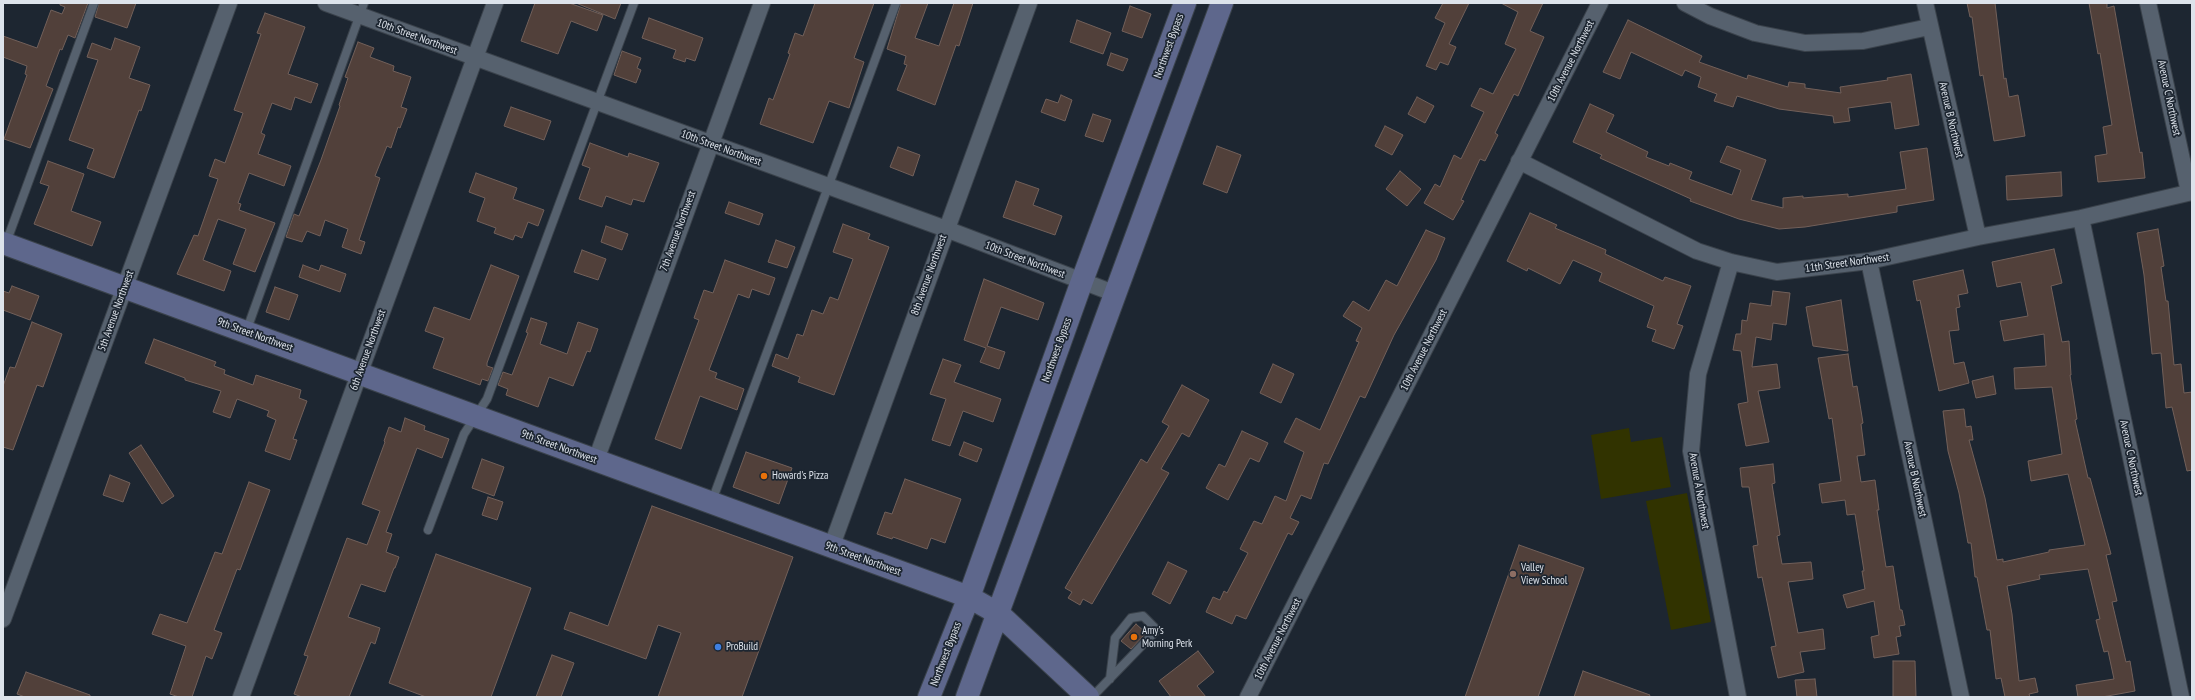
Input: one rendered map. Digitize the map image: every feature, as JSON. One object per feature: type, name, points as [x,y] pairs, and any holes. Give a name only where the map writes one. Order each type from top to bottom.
[{"type":"main road","name":"Northwest Bypass","points":[[930,697],[969,597],[1082,281],[1185,3]]},
{"type":"main road","points":[[967,697],[999,614],[1116,294],[1218,4]]},
{"type":"main road","name":"9th Street Northwest","points":[[4,243],[596,460],[831,548],[969,597],[999,614],[1088,697]]},
{"type":"street","name":"5th Avenue Northwest","points":[[3,618],[229,3]]},
{"type":"street","name":"10th Street Northwest","points":[[326,3],[362,9],[474,58],[946,229],[1116,294]]},
{"type":"street","name":"6th Avenue Northwest","points":[[241,697],[495,3]]},
{"type":"street","name":"7th Avenue Northwest","points":[[596,460],[762,3]]},
{"type":"street","name":"8th Avenue Northwest","points":[[831,548],[1029,3]]},
{"type":"street","name":"10th Avenue Northwest","points":[[1248,697],[1600,3]]},
{"type":"street","points":[[1686,3],[1710,16],[1755,34],[1805,43],[1863,41],[1929,27]]},
{"type":"street","name":"Avenue B Northwest","points":[[1925,3],[1929,27],[1978,238]]},
{"type":"street","name":"Avenue C Northwest","points":[[2148,3],[2191,192]]},
{"type":"street","name":"11th Street Northwest","points":[[1519,161],[1697,251],[1731,262],[1777,272],[1869,261],[2081,218],[2191,192]]},
{"type":"street","name":"Avenue C Northwest","points":[[2081,218],[2181,697]]},
{"type":"street","name":"Avenue B Northwest","points":[[1869,261],[1961,697]]},
{"type":"street","name":"Avenue A Northwest","points":[[1731,262],[1698,374],[1691,451],[1738,697]]},
{"type":"lane","points":[[4,243],[94,3]]},
{"type":"lane","points":[[428,530],[464,434],[487,398],[634,3]]},
{"type":"lane","points":[[712,503],[830,187],[896,3]]},
{"type":"lane","points":[[246,332],[362,9]]},
{"type":"lane","points":[[1092,697],[1110,679],[1158,630],[1143,616],[1131,618],[1114,638],[1110,679]]},
{"type":"shaded area","points":[[1629,428],[1631,442],[1662,437],[1671,487],[1601,499],[1591,435]]},
{"type":"shaded area","points":[[1687,493],[1711,622],[1671,630],[1646,501]]},
{"type":"building","points":[[60,3],[88,3],[75,38],[68,35],[62,50],[60,49],[46,86],[53,89],[30,148],[4,139],[27,75],[25,74],[27,66],[3,57],[3,36],[37,48],[51,10],[62,14],[65,7],[60,5]]},
{"type":"building","points":[[99,3],[136,3],[127,28],[95,17]]},
{"type":"building","points":[[535,3],[569,3],[603,15],[597,31],[571,21],[558,54],[521,41]]},
{"type":"building","points":[[576,3],[621,3],[615,19]]},
{"type":"building","points":[[815,3],[874,3],[854,58],[864,62],[849,108],[829,101],[813,143],[760,124],[769,98],[773,100],[790,54],[788,53],[795,33],[803,36]]},
{"type":"building","points":[[901,3],[928,3],[915,38],[939,46],[954,3],[973,3],[959,46],[956,45],[935,105],[897,90],[907,65],[904,64],[906,56],[887,49]]},
{"type":"building","points":[[1443,3],[1469,3],[1449,44],[1456,47],[1448,65],[1440,62],[1436,70],[1426,66],[1445,23],[1435,18]]},
{"type":"building","points":[[1501,3],[1543,3],[1530,31],[1544,37],[1518,96],[1514,94],[1495,133],[1498,135],[1485,161],[1480,159],[1461,200],[1464,201],[1453,220],[1424,203],[1435,184],[1440,187],[1454,155],[1461,159],[1484,112],[1471,106],[1480,88],[1493,94],[1516,49],[1505,44],[1518,12]]},
{"type":"building","points":[[1967,3],[1995,3],[2004,79],[2006,78],[2009,97],[2018,95],[2025,136],[1994,141],[1983,75],[1980,76],[1972,17],[1970,17]]},
{"type":"building","points":[[2089,3],[2107,3],[2107,8],[2114,6],[2140,153],[2142,152],[2145,178],[2098,182],[2095,156],[2107,154],[2103,127],[2112,125],[2100,53],[2098,54]]},
{"type":"building","points":[[1130,6],[1151,14],[1142,38],[1122,31]]},
{"type":"building","points":[[265,13],[305,27],[288,74],[318,84],[311,103],[295,97],[291,110],[272,103],[261,133],[265,135],[258,154],[291,166],[284,186],[249,173],[238,203],[241,204],[239,210],[275,223],[255,272],[233,264],[246,229],[218,219],[203,260],[231,271],[224,291],[177,274],[194,235],[198,236],[218,179],[209,176],[215,159],[225,163],[243,113],[234,110],[261,34],[257,33]]},
{"type":"building","points":[[649,18],[703,38],[695,61],[686,58],[685,62],[673,58],[676,50],[642,38]]},
{"type":"building","points":[[1077,20],[1111,33],[1103,54],[1070,42]]},
{"type":"building","points":[[1628,20],[1702,56],[1699,62],[1747,79],[1748,75],[1788,87],[1789,82],[1805,84],[1805,88],[1841,93],[1840,87],[1888,80],[1887,78],[1911,74],[1919,125],[1895,129],[1891,102],[1848,108],[1850,121],[1834,123],[1833,116],[1779,109],[1737,96],[1733,107],[1714,101],[1717,94],[1698,87],[1701,77],[1685,70],[1682,76],[1631,52],[1620,79],[1603,72]]},
{"type":"building","points":[[115,38],[140,47],[129,78],[150,85],[141,111],[139,110],[114,178],[87,168],[94,149],[69,140],[98,60],[87,57],[92,43],[111,50]]},
{"type":"building","points":[[358,42],[374,48],[370,57],[394,66],[393,71],[411,77],[401,107],[407,109],[400,128],[398,127],[391,148],[387,146],[375,176],[380,178],[359,240],[365,242],[361,254],[342,247],[348,229],[325,220],[320,236],[307,231],[302,242],[286,237],[294,214],[299,216],[321,160],[340,106],[339,105],[348,78],[345,77]]},
{"type":"building","points":[[622,51],[641,58],[637,68],[641,70],[636,83],[614,75]]},
{"type":"building","points":[[1111,53],[1128,59],[1123,71],[1107,65]]},
{"type":"building","points":[[1061,95],[1072,100],[1065,121],[1041,112],[1046,99],[1058,103]]},
{"type":"building","points":[[1417,97],[1434,106],[1425,123],[1408,114]]},
{"type":"building","points":[[1590,104],[1614,115],[1606,132],[1648,152],[1646,157],[1669,166],[1670,163],[1692,172],[1689,179],[1732,195],[1741,170],[1720,162],[1727,146],[1766,160],[1751,200],[1783,208],[1783,198],[1803,196],[1803,198],[1848,194],[1848,197],[1906,189],[1900,152],[1927,148],[1934,200],[1897,206],[1897,212],[1805,227],[1779,229],[1739,219],[1690,201],[1691,199],[1600,158],[1602,155],[1573,142]]},
{"type":"building","points":[[511,107],[551,121],[544,140],[504,126]]},
{"type":"building","points":[[1093,114],[1111,120],[1103,142],[1085,136]]},
{"type":"building","points":[[1385,126],[1403,135],[1392,155],[1375,146]]},
{"type":"building","points":[[590,143],[628,157],[629,153],[659,163],[644,202],[633,199],[631,205],[606,196],[602,207],[579,199],[590,168],[582,165]]},
{"type":"building","points":[[1217,146],[1241,155],[1227,193],[1203,184]]},
{"type":"building","points":[[898,147],[920,155],[913,176],[890,167]]},
{"type":"building","points":[[48,161],[84,174],[71,211],[101,222],[92,246],[34,224],[49,186],[40,183]]},
{"type":"building","points":[[1400,171],[1421,189],[1407,206],[1386,189]]},
{"type":"building","points":[[2061,172],[2062,196],[2007,200],[2006,176]]},
{"type":"building","points":[[476,173],[517,188],[513,199],[544,210],[538,226],[528,222],[522,238],[515,235],[513,240],[494,233],[496,228],[477,221],[485,198],[469,192]]},
{"type":"building","points":[[1016,181],[1039,189],[1033,205],[1062,216],[1055,235],[1003,217]]},
{"type":"building","points":[[729,202],[763,214],[759,225],[725,213]]},
{"type":"building","points":[[1530,213],[1557,225],[1555,228],[1606,250],[1605,254],[1663,281],[1665,277],[1691,286],[1677,324],[1683,326],[1674,349],[1652,341],[1656,330],[1647,327],[1654,306],[1599,281],[1602,273],[1573,260],[1560,284],[1528,268],[1527,271],[1507,261]]},
{"type":"building","points":[[843,224],[870,234],[868,239],[889,247],[834,395],[798,382],[800,377],[772,366],[776,354],[788,359],[797,334],[803,336],[812,310],[823,314],[830,297],[838,300],[853,259],[833,252]]},
{"type":"building","points":[[606,226],[628,234],[622,250],[601,242]]},
{"type":"building","points":[[2158,229],[2164,266],[2161,267],[2166,301],[2168,301],[2174,365],[2181,364],[2184,393],[2192,392],[2192,470],[2187,471],[2172,407],[2166,408],[2161,353],[2152,354],[2144,275],[2137,233]]},
{"type":"building","points":[[1426,230],[1445,238],[1436,260],[1394,335],[1365,398],[1360,396],[1328,464],[1324,463],[1311,499],[1301,495],[1290,518],[1299,522],[1292,535],[1288,533],[1246,619],[1236,615],[1232,624],[1206,612],[1213,597],[1220,600],[1224,591],[1227,593],[1248,553],[1240,549],[1254,521],[1262,524],[1275,496],[1286,501],[1304,452],[1284,442],[1296,418],[1320,430],[1359,342],[1356,341],[1362,328],[1343,316],[1353,301],[1369,311],[1386,280],[1397,286]]},
{"type":"building","points":[[776,240],[795,247],[787,268],[768,262]]},
{"type":"building","points":[[2054,249],[2062,283],[2051,286],[2062,342],[2069,341],[2070,375],[2077,419],[2075,420],[2088,478],[2090,478],[2111,554],[2106,555],[2117,601],[2112,602],[2126,662],[2130,661],[2135,691],[2102,697],[2078,697],[2076,685],[2114,679],[2108,651],[2104,652],[2096,620],[2100,619],[2088,569],[2039,575],[2040,579],[2007,586],[2012,614],[2019,681],[2035,678],[2038,692],[2029,694],[2030,697],[2005,697],[2001,678],[1996,679],[1990,630],[1987,630],[1977,577],[1975,577],[1971,543],[1968,543],[1959,493],[1948,451],[1943,411],[1964,409],[1966,427],[1971,426],[1973,440],[1969,440],[1985,498],[1997,560],[2003,559],[2003,562],[2049,552],[2049,550],[2085,545],[2068,474],[2031,481],[2028,461],[2062,454],[2052,387],[2015,389],[2014,368],[2046,366],[2044,334],[2004,341],[2000,321],[2028,316],[2021,282],[1997,287],[1992,262]]},
{"type":"building","points":[[582,250],[606,259],[598,280],[574,272]]},
{"type":"building","points":[[725,260],[775,278],[769,295],[752,289],[749,298],[738,294],[709,370],[717,373],[715,378],[744,389],[737,410],[700,396],[681,449],[655,439],[699,320],[694,318],[704,290],[713,293]]},
{"type":"building","points":[[303,265],[319,271],[321,265],[346,274],[340,292],[299,277]]},
{"type":"building","points":[[491,265],[519,276],[487,363],[487,366],[493,368],[488,381],[482,379],[480,385],[433,368],[444,338],[425,331],[434,307],[470,320]]},
{"type":"building","points":[[1963,270],[1968,293],[1958,295],[1960,307],[1956,308],[1959,330],[1949,331],[1954,364],[1964,362],[1969,383],[1939,391],[1920,300],[1917,301],[1913,281]]},
{"type":"building","points":[[984,279],[1044,303],[1038,320],[1001,307],[987,346],[1005,352],[999,369],[980,362],[986,348],[964,340]]},
{"type":"building","points":[[12,286],[39,296],[30,320],[3,310],[3,291],[9,293]]},
{"type":"building","points":[[275,287],[298,295],[289,320],[266,312]]},
{"type":"building","points":[[1773,291],[1790,293],[1786,325],[1773,323],[1771,340],[1756,337],[1752,367],[1777,364],[1780,388],[1758,391],[1769,442],[1746,446],[1738,404],[1748,402],[1741,351],[1733,350],[1736,334],[1741,334],[1742,320],[1747,321],[1750,303],[1771,306]]},
{"type":"building","points":[[1841,300],[1848,351],[1813,346],[1806,307]]},
{"type":"building","points":[[531,318],[547,323],[540,344],[567,354],[578,322],[598,329],[590,352],[587,351],[573,386],[549,377],[538,407],[506,395],[508,389],[498,385],[503,372],[512,375],[528,333],[526,332]]},
{"type":"building","points":[[32,322],[62,334],[43,387],[37,385],[13,450],[3,447],[3,386],[10,367],[15,368]]},
{"type":"building","points":[[154,339],[216,362],[214,366],[225,370],[224,374],[253,385],[256,375],[301,390],[299,398],[307,401],[293,439],[297,440],[290,460],[265,451],[276,420],[267,416],[269,411],[237,399],[230,418],[213,412],[221,391],[185,380],[185,378],[145,363]]},
{"type":"building","points":[[1848,354],[1853,387],[1857,386],[1863,423],[1861,424],[1865,455],[1857,456],[1861,482],[1875,480],[1879,510],[1877,510],[1886,567],[1893,566],[1900,610],[1902,610],[1905,625],[1899,626],[1901,636],[1896,637],[1899,654],[1874,658],[1871,637],[1879,635],[1874,601],[1847,608],[1843,595],[1865,589],[1862,571],[1864,571],[1855,514],[1847,515],[1845,500],[1822,503],[1819,484],[1841,481],[1832,418],[1829,419],[1818,358]]},
{"type":"building","points":[[943,359],[961,365],[954,382],[1001,399],[993,422],[963,411],[950,446],[932,440],[946,399],[930,394]]},
{"type":"building","points":[[1273,364],[1294,374],[1281,403],[1260,393]]},
{"type":"building","points":[[1993,376],[1996,394],[1976,398],[1972,381]]},
{"type":"building","points":[[1182,385],[1209,400],[1189,437],[1182,433],[1161,469],[1169,473],[1092,604],[1083,599],[1080,605],[1068,598],[1072,592],[1065,588],[1141,459],[1147,463],[1169,426],[1162,422]]},
{"type":"building","points":[[405,418],[425,426],[424,430],[449,439],[442,458],[417,448],[386,532],[392,534],[386,552],[399,557],[395,568],[385,592],[361,584],[348,617],[380,628],[375,644],[371,642],[349,697],[302,697],[294,694],[308,656],[304,655],[347,538],[367,545],[380,511],[362,504],[389,427],[401,432]]},
{"type":"building","points":[[1242,431],[1268,443],[1259,462],[1250,458],[1228,500],[1206,488],[1219,464],[1225,467]]},
{"type":"building","points":[[964,442],[982,449],[977,462],[959,455]]},
{"type":"building","points":[[141,445],[174,496],[162,504],[129,453]]},
{"type":"building","points":[[746,452],[792,468],[779,504],[733,487]]},
{"type":"building","points":[[482,459],[504,467],[494,496],[472,488]]},
{"type":"building","points":[[1773,464],[1775,483],[1772,484],[1780,535],[1777,536],[1782,564],[1811,562],[1813,579],[1788,582],[1798,633],[1823,629],[1825,649],[1800,652],[1804,672],[1778,678],[1771,647],[1776,646],[1762,577],[1758,578],[1753,546],[1758,545],[1749,487],[1742,487],[1740,468]]},
{"type":"building","points":[[110,475],[130,483],[123,502],[103,495]]},
{"type":"building","points":[[905,479],[961,499],[945,543],[931,538],[927,549],[893,537],[892,539],[877,534],[885,512],[892,514]]},
{"type":"building","points":[[249,482],[270,490],[240,570],[237,569],[214,630],[222,633],[212,659],[206,656],[192,697],[179,697],[170,694],[186,646],[152,634],[160,614],[187,623],[215,552],[222,554]]},
{"type":"building","points":[[488,497],[503,502],[497,520],[482,515]]},
{"type":"building","points":[[652,506],[793,557],[742,697],[658,697],[681,633],[658,625],[646,659],[564,629],[570,612],[608,626]]},
{"type":"building","points":[[1519,545],[1584,568],[1538,697],[1465,697]]},
{"type":"building","points":[[436,554],[531,588],[491,697],[426,697],[389,683]]},
{"type":"building","points":[[1168,562],[1187,571],[1170,604],[1152,594]]},
{"type":"building","points":[[1136,624],[1146,633],[1131,649],[1121,641]]},
{"type":"building","points":[[1198,651],[1214,672],[1197,686],[1206,697],[1171,697],[1159,681]]},
{"type":"building","points":[[552,655],[574,663],[561,697],[536,697]]},
{"type":"building","points":[[1893,661],[1915,661],[1916,697],[1893,697]]},
{"type":"building","points":[[1583,671],[1650,695],[1649,697],[1574,697]]},
{"type":"building","points":[[26,672],[90,695],[90,697],[25,697],[17,694]]},
{"type":"building","points":[[1815,679],[1817,697],[1797,697],[1795,680]]},
{"type":"place","name":"Howard's Pizza","points":[[764,476]]},
{"type":"place","name":"Valley View School","points":[[1513,574]]},
{"type":"place","name":"Amy's Morning Perk","points":[[1134,637]]},
{"type":"place","name":"ProBuild","points":[[718,647]]}]
